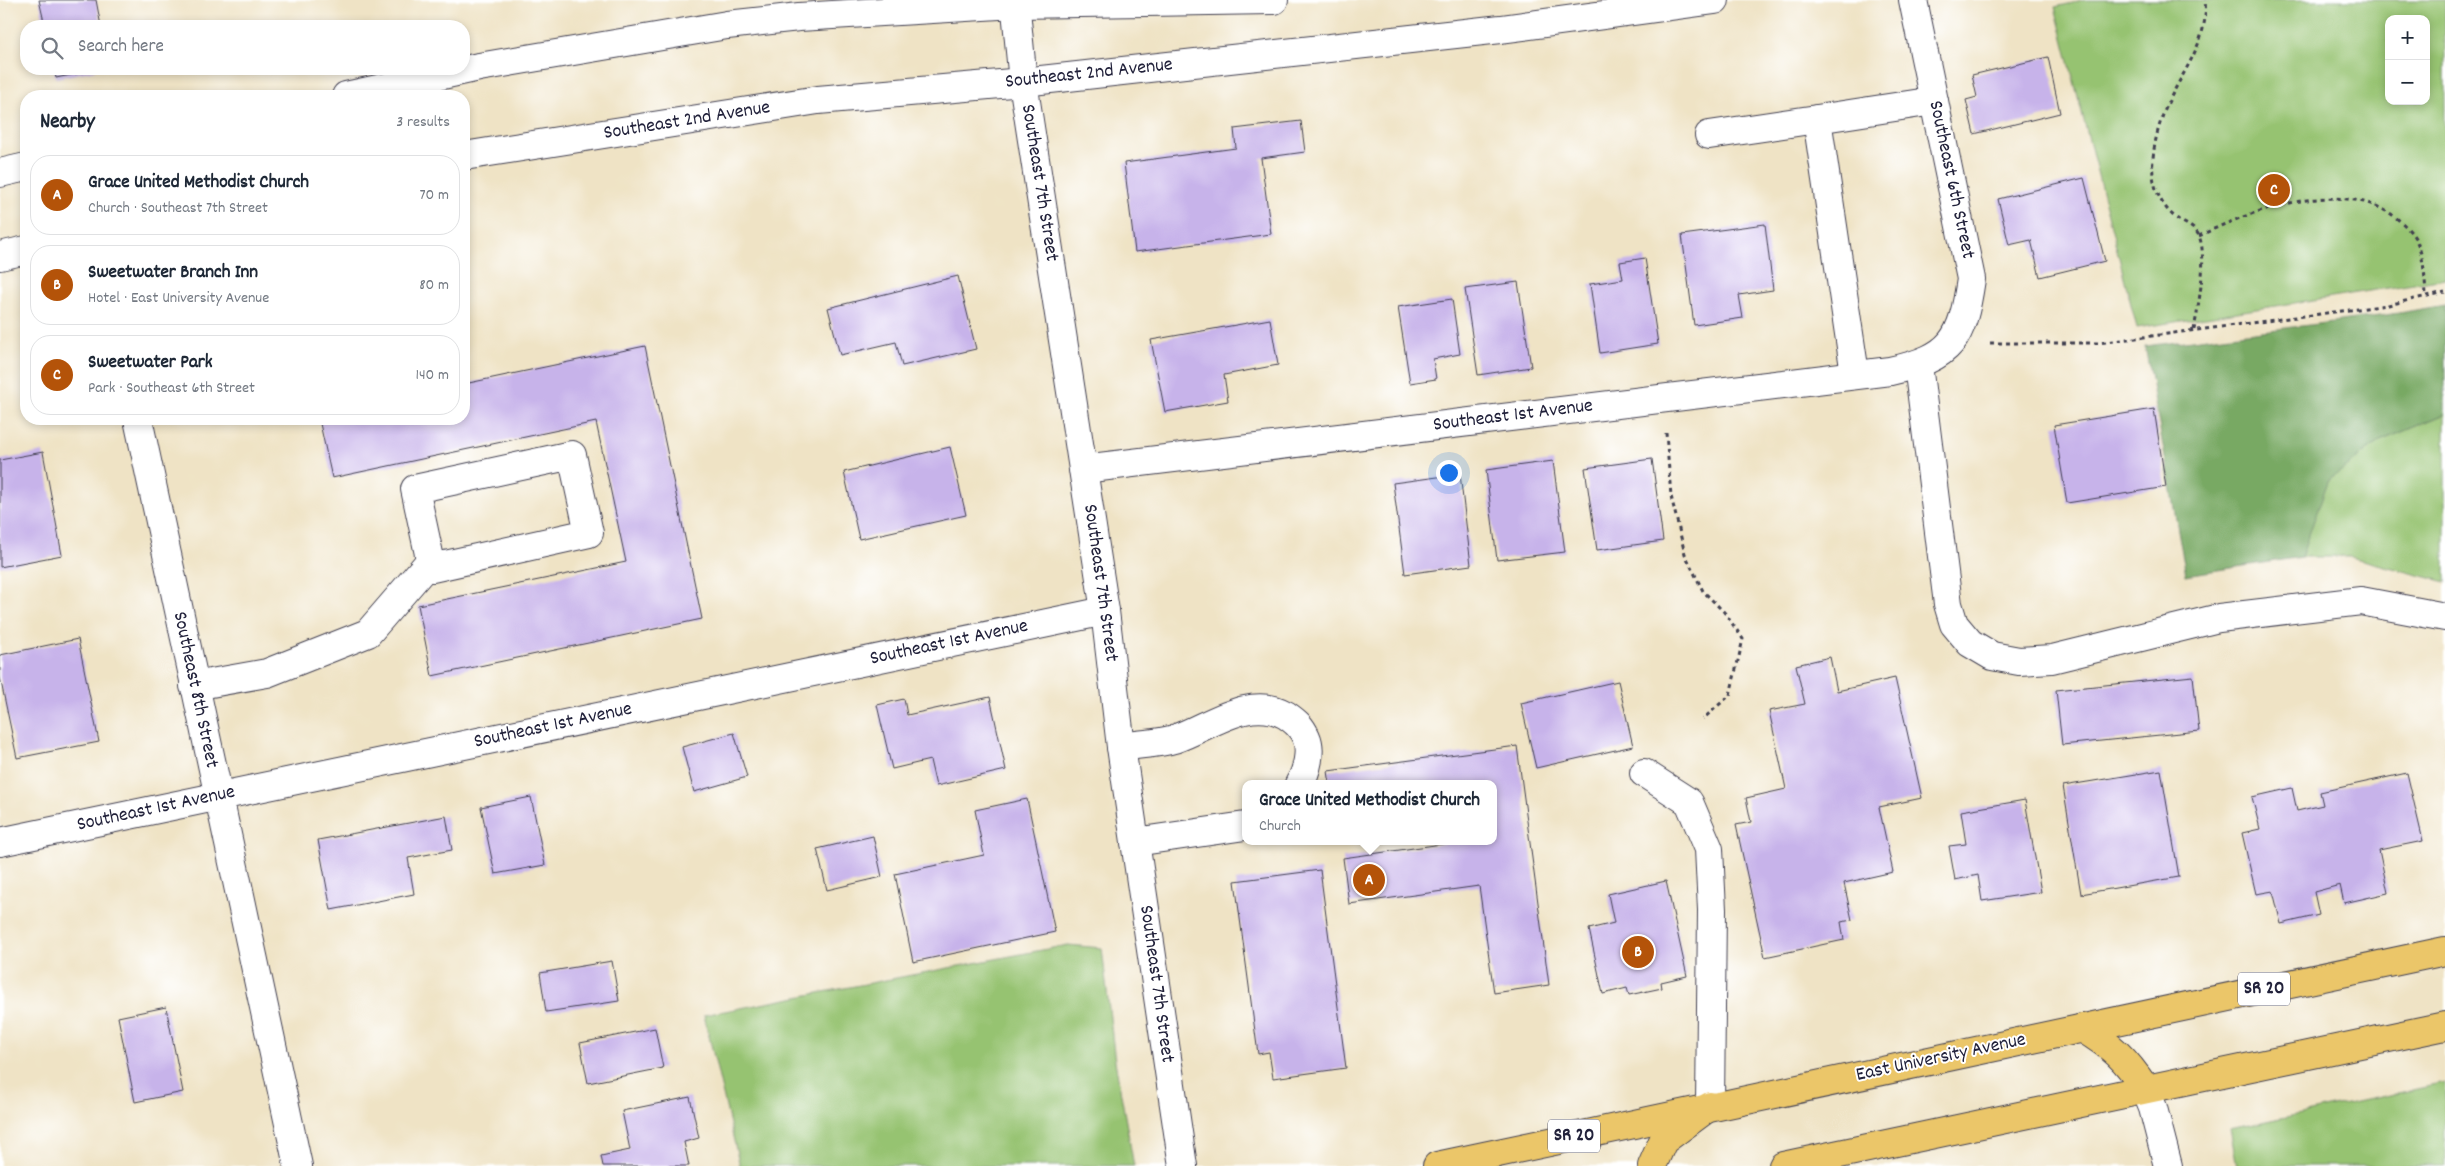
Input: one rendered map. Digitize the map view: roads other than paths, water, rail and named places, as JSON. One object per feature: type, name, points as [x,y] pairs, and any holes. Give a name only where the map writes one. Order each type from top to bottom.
[{"type":"main road","name":"East University Avenue","points":[[1437,1166],[1710,1106],[2445,951]]},
{"type":"main road","points":[[1783,1166],[2445,1026]]},
{"type":"main road","points":[[2082,1028],[2108,1044],[2127,1061],[2145,1088]]},
{"type":"main road","points":[[1652,1166],[1663,1141],[1710,1106]]},
{"type":"street","points":[[470,69],[727,25],[797,8],[1016,2],[1274,0]]},
{"type":"street","name":"Southeast 2nd Avenue","points":[[470,155],[818,100],[1023,82],[1501,29],[1715,0]]},
{"type":"street","name":"Southeast 6th Street","points":[[1913,0],[1971,279],[1966,314],[1938,353]]},
{"type":"street","name":"Southeast 7th Street","points":[[1016,2],[1023,82],[1106,611],[1121,747],[1184,1166]]},
{"type":"street","points":[[374,90],[442,75]]},
{"type":"street","points":[[1709,135],[1934,101]]},
{"type":"street","points":[[1817,119],[1855,374]]},
{"type":"street","points":[[0,173],[20,168]]},
{"type":"street","points":[[0,256],[20,251]]},
{"type":"street","points":[[1938,353],[1948,604],[1954,624],[1970,643],[1992,656],[2019,661],[2052,659],[2219,618],[2361,601],[2445,617]]},
{"type":"street","name":"Southeast 1st Avenue","points":[[1083,469],[1663,397],[1890,371],[1938,353]]},
{"type":"street","name":"Southeast 8th Street","points":[[139,425],[217,796],[298,1166]]},
{"type":"street","points":[[572,455],[589,533],[432,568],[430,561],[415,489],[572,455]]},
{"type":"street","points":[[194,686],[267,673],[368,633],[430,561]]},
{"type":"street","name":"Southeast 1st Avenue","points":[[0,842],[1106,611]]},
{"type":"street","points":[[1121,747],[1173,739],[1239,711],[1263,707],[1283,714],[1300,725],[1309,744],[1304,776],[1302,780]]},
{"type":"street","points":[[1644,773],[1688,802],[1709,849],[1712,910],[1710,1106]]},
{"type":"street","points":[[1135,842],[1242,826]]},
{"type":"street","points":[[2145,1088],[2153,1108],[2168,1166]]},
{"type":"place","name":"Sweetwater Park","points":[[2274,190]]},
{"type":"place","name":"Grace United Methodist Church","points":[[1369,880]]},
{"type":"place","name":"Sweetwater Branch Inn","points":[[1638,952]]}]
